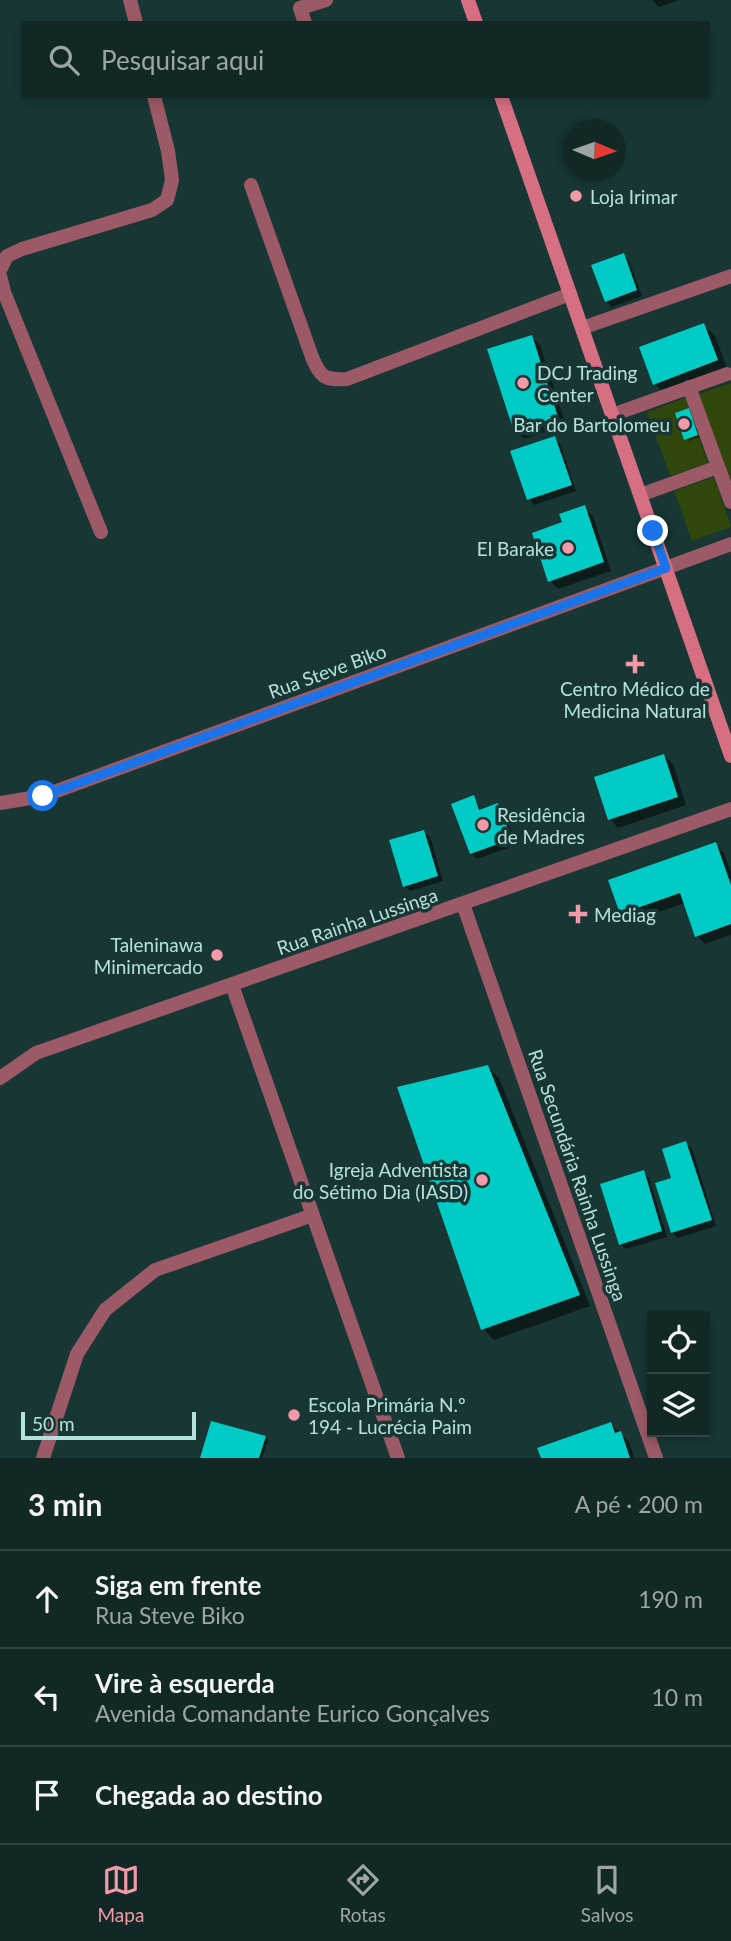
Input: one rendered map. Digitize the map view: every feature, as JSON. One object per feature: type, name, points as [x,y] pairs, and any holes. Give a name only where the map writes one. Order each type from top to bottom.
[{"type":"main road","points":[[468,0],[475,21]]},
{"type":"main road","points":[[502,98],[731,756]]},
{"type":"street","points":[[130,0],[135,21]]},
{"type":"street","points":[[304,21],[300,8],[326,0]]},
{"type":"street","points":[[0,270],[7,256],[22,249],[152,210],[167,200],[172,180],[168,151],[155,98]]},
{"type":"street","points":[[251,185],[312,357],[319,374],[331,380],[347,379],[570,294]]},
{"type":"street","points":[[0,276],[4,292],[101,532]]},
{"type":"street","points":[[582,328],[731,276]]},
{"type":"street","points":[[612,415],[727,374]]},
{"type":"street","points":[[689,387],[731,502]]},
{"type":"street","points":[[640,495],[718,467]]},
{"type":"street","name":"Rua Steve Biko","points":[[0,803],[43,796],[731,544]]},
{"type":"street","name":"Rua Rainha Lussinga","points":[[0,1078],[36,1053],[731,809]]},
{"type":"street","name":"Rua Secundária Rainha Lussinga","points":[[463,904],[656,1458]]},
{"type":"street","points":[[232,985],[398,1458]]},
{"type":"street","points":[[43,1458],[77,1354],[105,1310],[155,1270],[313,1215]]},
{"type":"green space","points":[[731,383],[731,486],[698,394]]},
{"type":"green space","points":[[685,398],[708,463],[670,476],[647,412]]},
{"type":"green space","points":[[714,477],[731,527],[692,541],[674,491]]},
{"type":"building","points":[[624,253],[637,290],[605,302],[591,265]]},
{"type":"building","points":[[704,323],[718,360],[653,385],[639,347]]},
{"type":"building","name":"DCJ Trading Center","points":[[532,335],[558,417],[514,432],[487,349]]},
{"type":"building","points":[[689,408],[698,435],[684,440],[675,413]]},
{"type":"building","points":[[555,436],[572,485],[527,500],[510,451]]},
{"type":"building","name":"El Barake","points":[[585,505],[604,562],[548,582],[532,533],[562,522],[559,514]]},
{"type":"building","points":[[664,754],[678,797],[608,820],[594,777]]},
{"type":"building","name":"Residência de Madres","points":[[474,795],[479,810],[498,803],[512,839],[470,854],[451,804]]},
{"type":"building","points":[[424,830],[438,876],[403,887],[389,840]]},
{"type":"building","points":[[716,842],[731,885],[731,924],[695,937],[680,893],[620,914],[608,880]]},
{"type":"building","name":"Igreja Adventista do Sétimo Dia (IASD)","points":[[488,1065],[580,1295],[481,1330],[397,1087]]},
{"type":"building","points":[[686,1141],[712,1220],[671,1233],[655,1183],[671,1178],[662,1149]]},
{"type":"building","points":[[644,1170],[662,1231],[619,1245],[600,1184]]},
{"type":"building","points":[[211,1421],[266,1436],[259,1458],[200,1458]]},
{"type":"building","points":[[611,1422],[615,1433],[621,1431],[630,1458],[541,1458],[537,1448]]},
{"type":"place","name":"Loja Irimar","points":[[576,196]]},
{"type":"place","name":"DCJ Trading Center","points":[[523,383]]},
{"type":"place","name":"Bar do Bartolomeu","points":[[684,424]]},
{"type":"place","name":"El Barake","points":[[568,548]]},
{"type":"place","name":"Centro Médico de Medicina Natural","points":[[635,664]]},
{"type":"place","name":"Residência de Madres","points":[[483,825]]},
{"type":"place","name":"Mediag","points":[[578,914]]},
{"type":"place","name":"Taleninawa Minimercado","points":[[217,955]]},
{"type":"place","name":"Igreja Adventista do Sétimo Dia (IASD)","points":[[482,1180]]},
{"type":"place","name":"Escola Primária N.º 194 - Lucrécia Paim","points":[[294,1415]]},
{"type":"route","points":[[43,796],[666,568],[653,531]]}]
